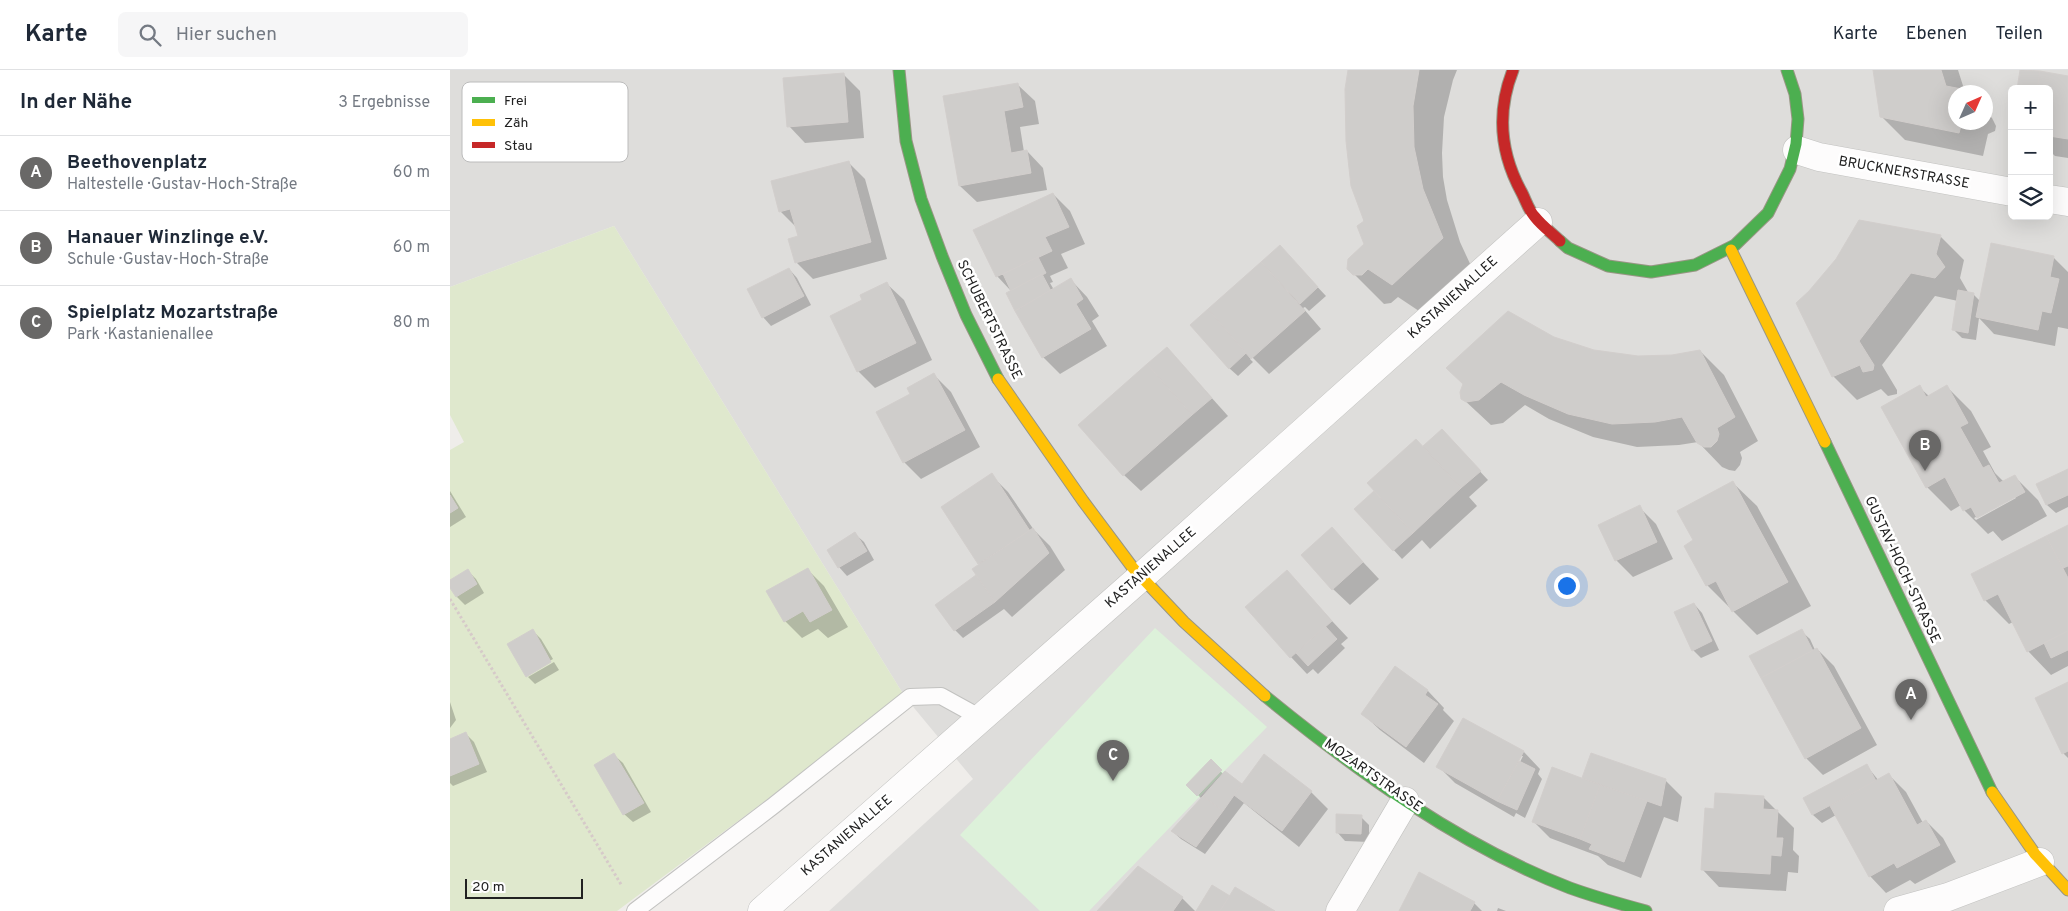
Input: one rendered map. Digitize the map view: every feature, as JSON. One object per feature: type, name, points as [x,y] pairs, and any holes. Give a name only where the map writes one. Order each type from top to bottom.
[{"type":"main road","name":"SCHUBERTSTRASSE","points":[[899,70],[906,138],[921,202],[942,258],[968,318],[998,379],[1089,510],[1141,577]]},
{"type":"main road","points":[[1513,70],[1507,83],[1501,118],[1504,154],[1517,191],[1538,222],[1565,246],[1596,263],[1636,272],[1678,270],[1714,259],[1731,250],[1758,227],[1772,210],[1784,189],[1797,150],[1799,119],[1793,83],[1787,70]]},
{"type":"main road","name":"GUSTAV-HOCH-STRASSE","points":[[1731,250],[1744,272],[1990,788],[2014,827],[2040,862],[2068,890]]},
{"type":"main road","name":"MOZARTSTRASSE","points":[[1141,577],[1164,602],[1247,680],[1342,755],[1405,801],[1455,831],[1544,877],[1587,895],[1646,911]]},
{"type":"street","name":"BRUCKNERSTRASSE","points":[[1797,150],[1819,157],[2008,191]]},
{"type":"street","points":[[2053,200],[2068,202]]},
{"type":"street","name":"KASTANIENALLEE","points":[[762,911],[1141,577],[1538,222]]},
{"type":"street","points":[[1340,911],[1405,801]]},
{"type":"street","points":[[1898,911],[1948,897],[2040,862]]},
{"type":"lane","points":[[636,910],[773,806],[910,697],[941,696],[981,718]]},
{"type":"path","points":[[450,599],[636,910]]},
{"type":"shaded area","points":[[450,70],[2068,70],[2068,911],[829,911],[973,779],[905,697],[614,226],[450,287]]},
{"type":"green space","points":[[614,226],[905,697],[617,911],[450,911],[450,450],[464,442],[450,415],[450,287]]},
{"type":"green space","points":[[1155,628],[1267,727],[1089,911],[1040,911],[960,835]]},
{"type":"building","points":[[1348,70],[1419,70],[1413,106],[1414,147],[1423,189],[1443,238],[1392,285],[1368,269],[1362,275],[1353,275],[1347,269],[1348,259],[1364,244],[1357,226],[1364,221],[1351,186],[1346,141],[1345,89]]},
{"type":"building","points":[[1873,70],[1941,70],[1946,86],[1948,86],[1948,130],[1960,130],[1959,133],[1880,117]]},
{"type":"building","points":[[2020,70],[2040,71],[2038,85],[2018,85]]},
{"type":"building","points":[[2040,71],[2068,76],[2068,139],[2053,137],[2053,85],[2038,85]]},
{"type":"building","points":[[844,73],[848,122],[787,127],[783,78]]},
{"type":"building","points":[[1018,83],[1023,107],[1004,111],[1011,153],[1027,150],[1031,173],[959,186],[943,96]]},
{"type":"building","points":[[849,161],[871,242],[795,263],[788,239],[798,236],[790,209],[779,212],[771,181]]},
{"type":"building","points":[[1053,193],[1069,227],[1045,237],[1052,251],[996,277],[973,230]]},
{"type":"building","points":[[1859,220],[1941,235],[1936,254],[1945,267],[1935,278],[1911,273],[1859,341],[1874,365],[1873,370],[1863,372],[1860,365],[1832,377],[1796,303],[1809,291],[1836,259]]},
{"type":"building","points":[[1991,243],[2054,256],[2050,277],[2059,279],[2051,313],[2042,311],[2038,330],[1976,317]]},
{"type":"building","points":[[1280,245],[1318,287],[1300,304],[1261,262]]},
{"type":"building","points":[[1038,257],[1046,273],[1011,291],[1003,274]]},
{"type":"building","points":[[1261,262],[1305,311],[1251,359],[1208,309]]},
{"type":"building","points":[[789,268],[804,296],[762,318],[747,289]]},
{"type":"building","points":[[1042,274],[1051,291],[1015,311],[1006,293]]},
{"type":"building","points":[[1071,278],[1083,299],[1076,304],[1091,329],[1042,358],[1015,311]]},
{"type":"building","points":[[887,282],[916,343],[857,372],[830,316],[862,300],[860,295]]},
{"type":"building","points":[[1958,290],[1974,293],[1968,333],[1952,330]]},
{"type":"building","points":[[1208,309],[1246,353],[1229,369],[1190,325]]},
{"type":"building","points":[[1508,311],[1554,337],[1594,350],[1638,356],[1672,355],[1700,350],[1735,417],[1717,428],[1719,434],[1717,441],[1711,447],[1704,447],[1697,443],[1682,417],[1655,422],[1612,424],[1568,414],[1524,395],[1501,382],[1479,400],[1466,402],[1461,399],[1460,392],[1463,384],[1446,368]]},
{"type":"building","points":[[1167,347],[1212,398],[1192,415],[1147,364]]},
{"type":"building","points":[[1147,364],[1192,415],[1123,476],[1078,425]]},
{"type":"building","points":[[934,373],[965,430],[903,463],[876,412],[910,394],[907,388]]},
{"type":"building","points":[[1920,385],[1926,397],[1947,385],[1968,423],[1960,427],[1983,468],[1989,465],[1999,483],[2015,475],[2025,492],[1977,518],[1971,507],[1963,511],[1945,477],[1926,488],[1881,407]]},
{"type":"building","points":[[1442,429],[1481,471],[1461,488],[1423,446]]},
{"type":"building","points":[[1416,439],[1461,488],[1413,533],[1367,483]]},
{"type":"building","points":[[2068,469],[2068,495],[2046,505],[2036,484]]},
{"type":"building","points":[[992,473],[1030,531],[978,564],[941,507]]},
{"type":"building","points":[[1733,481],[1788,582],[1732,612],[1716,581],[1706,586],[1684,546],[1693,540],[1677,511]]},
{"type":"building","points":[[1374,491],[1413,533],[1393,551],[1354,509]]},
{"type":"building","points":[[450,495],[458,508],[450,513]]},
{"type":"building","points":[[1640,505],[1657,542],[1615,561],[1598,525]]},
{"type":"building","points":[[2068,525],[2068,566],[2063,568],[2046,536]]},
{"type":"building","points":[[1332,527],[1363,562],[1332,590],[1301,555]]},
{"type":"building","points":[[1033,528],[1049,553],[995,602],[972,569]]},
{"type":"building","points":[[855,532],[867,551],[838,568],[827,550]]},
{"type":"building","points":[[2046,536],[2068,578],[2068,631],[2027,652],[1998,594],[1984,601],[1971,574]]},
{"type":"building","points":[[808,568],[832,610],[810,622],[803,611],[784,622],[766,591]]},
{"type":"building","points":[[468,569],[477,584],[456,597],[450,588],[450,580]]},
{"type":"building","points":[[1287,570],[1332,621],[1290,658],[1245,607]]},
{"type":"building","points":[[976,575],[995,602],[954,631],[935,605]]},
{"type":"building","points":[[1694,603],[1712,641],[1692,651],[1674,612]]},
{"type":"building","points":[[1325,626],[1337,639],[1308,666],[1296,653]]},
{"type":"building","points":[[533,629],[551,662],[526,677],[507,644]]},
{"type":"building","points":[[1802,629],[1813,651],[1761,678],[1749,656]]},
{"type":"building","points":[[2068,631],[2068,650],[2051,658],[2044,643]]},
{"type":"building","points":[[1817,648],[1861,728],[1805,759],[1761,678]]},
{"type":"building","points":[[1395,666],[1428,690],[1425,695],[1438,704],[1406,747],[1361,714]]},
{"type":"building","points":[[2068,682],[2068,751],[2062,754],[2035,698]]},
{"type":"building","points":[[1463,718],[1524,751],[1497,801],[1436,767]]},
{"type":"building","points":[[466,732],[479,764],[450,776],[450,739]]},
{"type":"building","points":[[614,753],[644,803],[623,815],[594,765]]},
{"type":"building","points":[[1591,753],[1666,779],[1661,806],[1582,778]]},
{"type":"building","points":[[1264,754],[1312,791],[1282,831],[1234,795]]},
{"type":"building","points":[[1211,759],[1222,770],[1197,796],[1186,785]]},
{"type":"building","points":[[1519,761],[1535,769],[1517,810],[1497,801]]},
{"type":"building","points":[[1867,764],[1876,781],[1812,815],[1803,798]]},
{"type":"building","points":[[1552,767],[1600,785],[1580,839],[1532,822]]},
{"type":"building","points":[[1225,771],[1242,784],[1223,811],[1203,796]]},
{"type":"building","points":[[1889,773],[1917,825],[1926,820],[1940,845],[1897,868],[1894,863],[1869,877],[1830,806]]},
{"type":"building","points":[[1600,785],[1647,801],[1624,862],[1589,849],[1592,844],[1580,839]]},
{"type":"building","points":[[1715,793],[1764,796],[1763,809],[1778,810],[1776,838],[1783,838],[1781,856],[1771,855],[1770,874],[1701,870],[1705,808],[1714,809]]},
{"type":"building","points":[[1203,796],[1223,811],[1196,847],[1171,831]]},
{"type":"building","points":[[1336,814],[1362,815],[1361,834],[1336,833]]},
{"type":"building","points":[[1138,866],[1183,897],[1173,911],[1097,911]]},
{"type":"building","points":[[1419,872],[1475,902],[1470,911],[1399,911]]},
{"type":"building","points":[[1212,885],[1230,896],[1220,911],[1196,911]]},
{"type":"building","points":[[1235,887],[1275,911],[1220,911]]},
{"type":"traffic: fast","points":[[899,70],[906,141],[921,199],[966,315],[998,379]]},
{"type":"traffic: fast","points":[[1560,241],[1568,248],[1608,266],[1651,272],[1695,265],[1735,245],[1768,213],[1790,169],[1796,144],[1798,119],[1795,94],[1787,70]]},
{"type":"traffic: fast","points":[[1825,442],[1992,792]]},
{"type":"traffic: fast","points":[[1265,696],[1372,778],[1449,828],[1488,850],[1570,888],[1646,911]]},
{"type":"traffic: slow","points":[[1731,250],[1825,442]]},
{"type":"traffic: slow","points":[[998,379],[1083,501],[1133,568],[1184,622],[1265,696]]},
{"type":"traffic: slow","points":[[1992,792],[2035,854],[2068,890]]},
{"type":"traffic: jam","points":[[1513,70],[1504,102],[1503,117],[1503,133],[1509,163],[1531,212],[1560,241]]},
{"type":"place","name":"Hanauer Winzlinge e.V.","points":[[1925,471]]},
{"type":"place","name":"Beethovenplatz","points":[[1911,720]]},
{"type":"place","name":"Spielplatz Mozartstraße","points":[[1113,781]]}]
